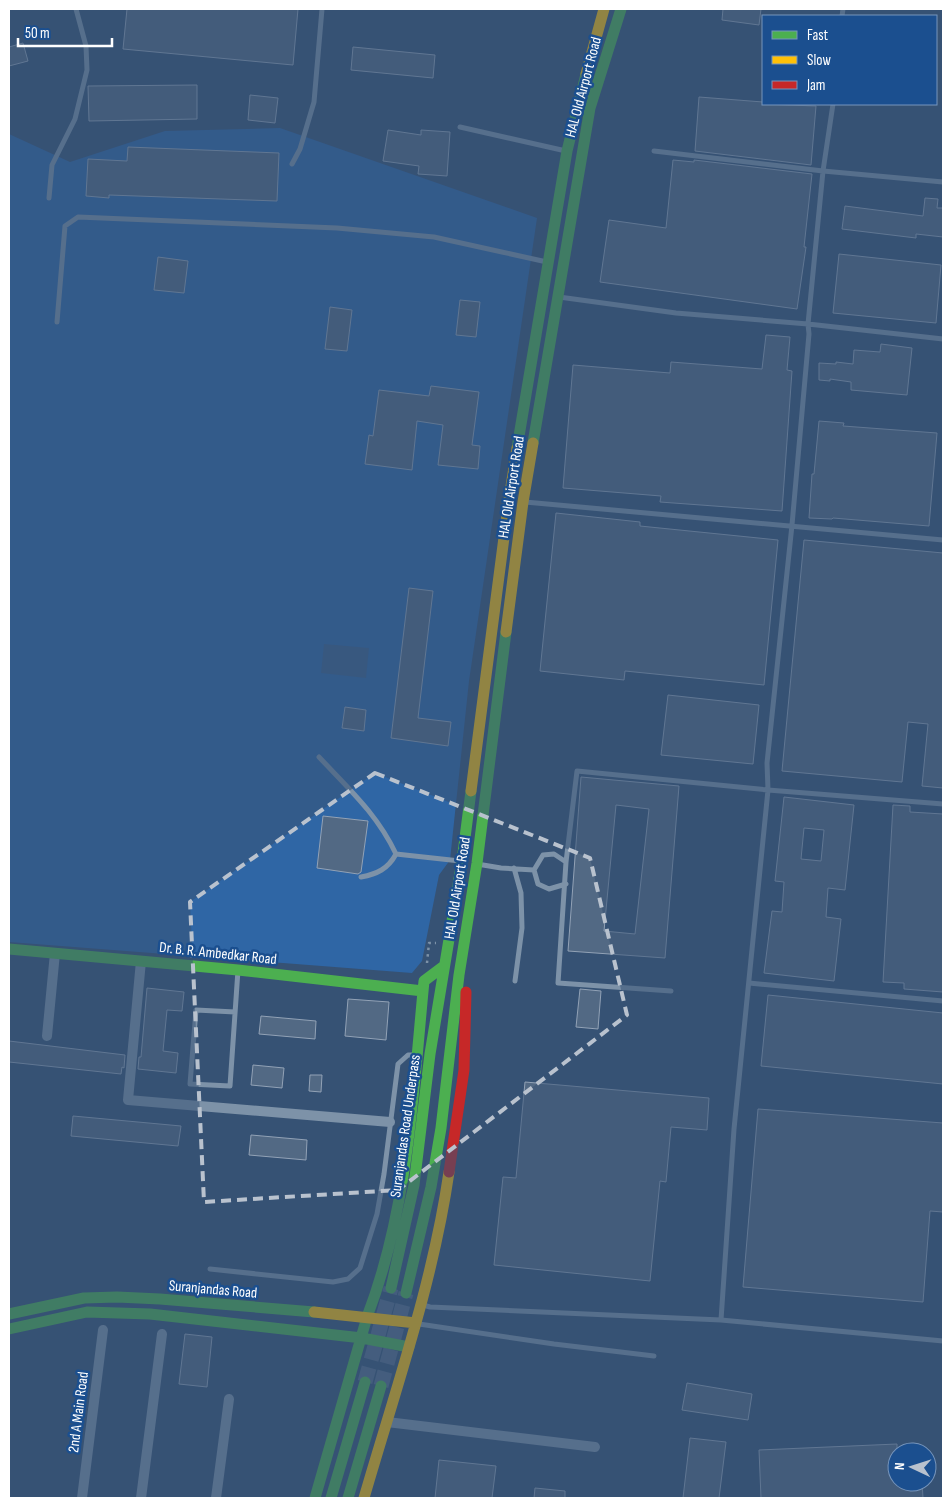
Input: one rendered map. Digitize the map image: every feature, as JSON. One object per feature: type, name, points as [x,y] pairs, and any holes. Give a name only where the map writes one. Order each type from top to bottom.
[{"type":"main road","name":"HAL Old Airport Road","points":[[444,966],[462,861],[509,499],[548,262],[567,151],[577,106],[604,9]]},
{"type":"main road","name":"HAL Old Airport Road","points":[[459,975],[477,864],[523,502],[556,296],[590,108],[621,9]]},
{"type":"main road","name":"Dr. B. R. Ambedkar Road","points":[[9,949],[141,960],[423,991]]},
{"type":"main road","points":[[315,1498],[367,1317],[378,1288],[400,1194],[407,1152],[424,981],[444,966]]},
{"type":"main road","name":"Suranjandas Road Underpass","points":[[391,1288],[414,1185],[430,1054],[444,966]]},
{"type":"main road","points":[[406,1293],[431,1187],[449,1065],[459,975]]},
{"type":"main road","points":[[364,1498],[416,1324],[446,1194],[464,1070],[466,990],[459,975]]},
{"type":"main road","name":"Suranjandas Road","points":[[9,1314],[84,1298],[117,1297],[367,1317],[416,1324]]},
{"type":"main road","name":"Suranjandas Road","points":[[9,1329],[87,1312],[150,1314],[362,1338],[409,1347]]},
{"type":"main road","points":[[331,1498],[365,1382]]},
{"type":"main road","points":[[348,1498],[381,1386]]},
{"type":"street","points":[[47,1036],[55,953]]},
{"type":"street","points":[[141,960],[128,1100],[390,1122]]},
{"type":"street","name":"2nd A Main Road","points":[[82,1498],[103,1330]]},
{"type":"street","points":[[141,1498],[162,1334]]},
{"type":"street","points":[[216,1498],[229,1399]]},
{"type":"street","points":[[386,1422],[595,1447]]},
{"type":"lane","points":[[50,198],[52,165],[76,119],[87,70],[86,46],[76,9]]},
{"type":"lane","points":[[292,164],[300,148],[314,102],[322,9]]},
{"type":"lane","points":[[721,1320],[734,1129],[768,790],[767,763],[792,525],[809,334],[808,324],[823,171],[833,105]]},
{"type":"lane","points":[[460,127],[567,151]]},
{"type":"lane","points":[[654,151],[823,171],[943,182]]},
{"type":"lane","points":[[56,322],[65,226],[78,217],[337,228],[434,238],[548,262]]},
{"type":"lane","points":[[556,296],[676,313],[808,324],[943,339]]},
{"type":"lane","points":[[523,502],[943,540]]},
{"type":"lane","points":[[319,757],[369,809],[386,834],[396,854]]},
{"type":"lane","points":[[671,991],[558,983],[566,862],[577,771],[768,790],[943,804]]},
{"type":"lane","points":[[396,854],[462,861]]},
{"type":"lane","points":[[361,878],[376,875],[391,864],[396,854]]},
{"type":"lane","points":[[566,862],[554,854],[543,856],[534,870],[538,884],[550,889],[566,884]]},
{"type":"lane","points":[[477,864],[534,870]]},
{"type":"lane","points":[[514,868],[521,893],[522,928],[516,981]]},
{"type":"lane","points":[[235,1012],[196,1010],[190,1084],[230,1086],[238,970]]},
{"type":"lane","points":[[749,982],[943,1001]]},
{"type":"lane","points":[[210,1269],[334,1282],[348,1279],[360,1268],[377,1214],[398,1064],[408,1055],[418,1054]]},
{"type":"lane","points":[[421,1304],[430,1308],[721,1320],[943,1341]]},
{"type":"lane","points":[[416,1324],[545,1343],[654,1356]]},
{"type":"path","points":[[427,964],[429,942]]},
{"type":"highlighted area","points":[[375,773],[590,858],[627,1015],[398,1190],[204,1202],[190,902]]},
{"type":"shaded area","points":[[280,128],[537,218],[469,681],[450,860],[439,875],[422,961],[412,973],[9,942],[9,134],[70,162],[165,131]]},
{"type":"shaded area","points":[[324,644],[369,648],[366,678],[321,673]]},
{"type":"building","points":[[127,9],[298,9],[293,65],[123,49]]},
{"type":"building","points":[[723,9],[761,9],[759,25],[722,20]]},
{"type":"building","points":[[23,43],[28,61],[9,66],[9,47]]},
{"type":"building","points":[[353,47],[435,55],[433,78],[351,70]]},
{"type":"building","points":[[197,85],[197,119],[89,121],[88,86]]},
{"type":"building","points":[[250,95],[278,98],[275,123],[248,120]]},
{"type":"building","points":[[699,97],[762,102],[762,105],[816,106],[811,165],[695,151]]},
{"type":"building","points":[[388,130],[421,135],[421,130],[450,132],[447,176],[418,174],[419,166],[383,161]]},
{"type":"building","points":[[128,147],[279,153],[277,201],[109,195],[109,198],[86,196],[88,159],[127,161]]},
{"type":"building","points":[[673,160],[694,162],[694,160],[812,174],[804,247],[806,247],[797,309],[600,282],[609,220],[666,228]]},
{"type":"building","points":[[925,198],[938,199],[937,208],[943,208],[943,237],[916,234],[916,238],[842,229],[845,206],[923,216]]},
{"type":"building","points":[[839,254],[941,265],[936,323],[833,313]]},
{"type":"building","points":[[158,257],[188,261],[184,293],[154,290]]},
{"type":"building","points":[[460,300],[480,302],[476,337],[456,335]]},
{"type":"building","points":[[330,307],[352,310],[347,351],[325,349]]},
{"type":"building","points":[[766,335],[790,337],[787,370],[792,371],[782,511],[660,502],[661,496],[563,488],[573,365],[670,373],[671,362],[762,369]]},
{"type":"building","points":[[881,344],[912,348],[907,395],[851,390],[851,382],[830,379],[830,381],[819,380],[819,363],[853,364],[854,350],[880,352]]},
{"type":"building","points":[[431,386],[479,392],[472,445],[480,446],[478,469],[438,465],[443,425],[417,421],[412,470],[365,464],[369,435],[373,436],[379,390],[429,396]]},
{"type":"building","points":[[819,421],[844,423],[843,426],[937,433],[929,526],[833,518],[809,518],[812,474],[814,474]]},
{"type":"building","points":[[556,513],[640,522],[640,526],[778,540],[764,685],[625,671],[624,680],[540,671]]},
{"type":"building","points":[[804,540],[943,553],[943,788],[922,786],[928,724],[908,722],[902,782],[782,771]]},
{"type":"building","points":[[409,588],[433,591],[418,718],[451,722],[448,746],[391,738]]},
{"type":"building","points":[[668,695],[759,705],[753,764],[661,755]]},
{"type":"building","points":[[345,707],[366,710],[364,731],[342,728]]},
{"type":"building","points":[[581,777],[679,786],[665,958],[568,951]],"holes":[[[616,805],[649,809],[635,934],[604,931]]]},
{"type":"building","points":[[784,797],[854,805],[845,890],[828,888],[826,917],[841,919],[834,981],[764,973],[772,911],[782,912],[784,882],[775,881]],"holes":[[[804,828],[824,830],[821,861],[801,859]]]},
{"type":"building","points":[[893,805],[910,806],[910,812],[943,814],[943,992],[904,989],[904,983],[883,982]]},
{"type":"building","points":[[323,816],[368,821],[361,872],[358,874],[317,868]]},
{"type":"building","points":[[147,988],[184,992],[182,1011],[167,1010],[163,1051],[178,1053],[176,1073],[138,1069],[139,1057],[141,1057]]},
{"type":"building","points":[[580,989],[601,991],[598,1029],[576,1027]]},
{"type":"building","points":[[768,995],[943,1013],[943,1084],[761,1066]]},
{"type":"building","points":[[348,999],[389,1002],[386,1040],[345,1036]]},
{"type":"building","points":[[261,1016],[316,1021],[315,1039],[259,1034]]},
{"type":"building","points":[[9,1041],[125,1055],[124,1068],[122,1067],[121,1074],[9,1062]]},
{"type":"building","points":[[253,1065],[284,1068],[282,1088],[251,1085]]},
{"type":"building","points":[[310,1075],[322,1075],[321,1092],[309,1091]]},
{"type":"building","points":[[525,1082],[709,1098],[707,1130],[671,1127],[666,1182],[660,1181],[650,1281],[494,1265],[503,1177],[516,1178]]},
{"type":"building","points":[[758,1109],[943,1123],[943,1212],[930,1211],[923,1302],[743,1287]]},
{"type":"building","points":[[73,1116],[181,1126],[178,1146],[71,1136]]},
{"type":"building","points":[[251,1135],[307,1140],[306,1160],[249,1155]]},
{"type":"building","points":[[185,1334],[212,1337],[207,1387],[179,1384]]},
{"type":"building","points":[[687,1383],[752,1394],[748,1420],[682,1410]]},
{"type":"building","points":[[690,1438],[726,1442],[719,1498],[683,1498]]},
{"type":"building","points":[[887,1444],[887,1492],[923,1492],[923,1498],[761,1498],[759,1450]]},
{"type":"building","points":[[439,1460],[496,1466],[492,1498],[435,1498]]},
{"type":"building","points":[[535,1488],[565,1491],[565,1498],[534,1498]]},
{"type":"tunnel","points":[[365,1382],[391,1288]]},
{"type":"tunnel","points":[[381,1386],[406,1293]]},
{"type":"traffic: fast","points":[[533,443],[590,108],[621,9]]},
{"type":"traffic: fast","points":[[517,448],[567,151],[586,74]]},
{"type":"traffic: fast","points":[[406,1293],[431,1187],[441,1128],[459,975],[477,863],[506,632]]},
{"type":"traffic: fast","points":[[391,1288],[414,1185],[430,1054],[462,861],[471,791]]},
{"type":"traffic: fast","points":[[9,949],[238,970],[423,991]]},
{"type":"traffic: fast","points":[[315,1498],[392,1235],[407,1151],[424,981],[444,966]]},
{"type":"traffic: fast","points":[[9,1314],[84,1298],[117,1297],[314,1312]]},
{"type":"traffic: fast","points":[[9,1329],[87,1312],[150,1314],[362,1338],[409,1347]]},
{"type":"traffic: fast","points":[[331,1498],[365,1382]]},
{"type":"traffic: fast","points":[[348,1498],[381,1386]]},
{"type":"traffic: slow","points":[[586,74],[604,9]]},
{"type":"traffic: slow","points":[[506,632],[523,502],[533,443]]},
{"type":"traffic: slow","points":[[471,791],[517,448]]},
{"type":"traffic: slow","points":[[364,1498],[423,1296],[442,1213],[449,1172]]},
{"type":"traffic: slow","points":[[314,1312],[416,1323]]},
{"type":"traffic: jam","points":[[449,1172],[464,1070],[466,992]]}]
